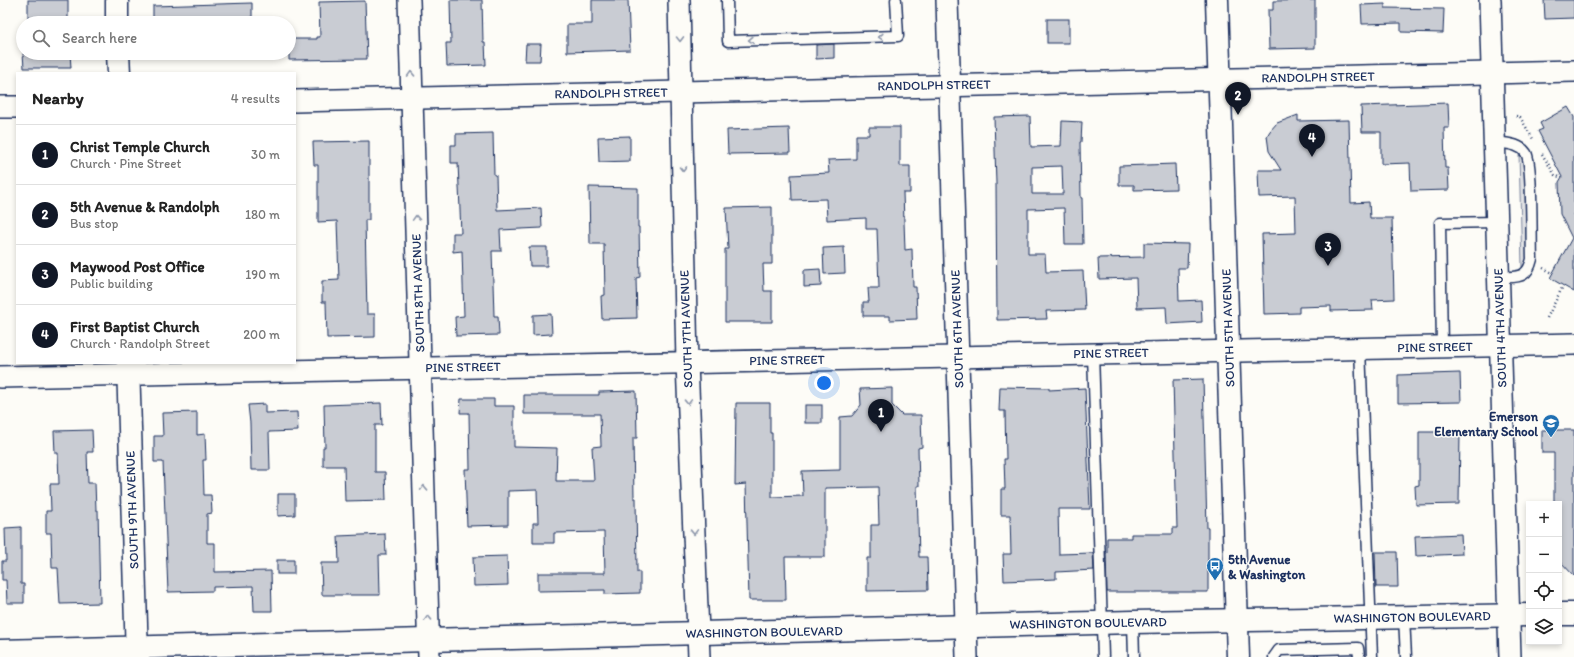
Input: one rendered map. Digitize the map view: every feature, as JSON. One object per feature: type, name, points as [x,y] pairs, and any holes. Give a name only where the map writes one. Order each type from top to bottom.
[{"type":"street","points":[[117,0],[117,16]]},
{"type":"street","name":"SOUTH 8TH AVENUE","points":[[409,0],[429,648]]},
{"type":"street","name":"SOUTH 7TH AVENUE","points":[[679,0],[687,363],[698,657]]},
{"type":"street","name":"SOUTH 6TH AVENUE","points":[[947,0],[968,657]]},
{"type":"street","name":"SOUTH 5TH AVENUE","points":[[1218,0],[1238,657]]},
{"type":"street","name":"SOUTH 4TH AVENUE","points":[[1490,0],[1501,345],[1519,615],[1510,657]]},
{"type":"street","points":[[118,60],[119,72]]},
{"type":"street","name":"RANDOLPH STREET","points":[[296,101],[412,97],[1574,71]]},
{"type":"street","points":[[0,107],[16,107]]},
{"type":"street","name":"PINE STREET","points":[[0,377],[128,369],[420,368],[1574,344]]},
{"type":"street","name":"SOUTH 9TH AVENUE","points":[[128,369],[136,652]]},
{"type":"street","points":[[1562,614],[1574,614]]},
{"type":"street","name":"WASHINGTON BOULEVARD","points":[[1,653],[429,648],[698,633],[1133,622],[1519,615]]},
{"type":"lane","points":[[727,0],[728,41],[898,36],[896,0]]},
{"type":"lane","points":[[1495,142],[1519,146],[1527,154],[1530,175],[1532,259],[1530,268],[1523,275],[1499,278]]},
{"type":"lane","points":[[1442,346],[1440,223],[1497,222]]},
{"type":"lane","points":[[1360,348],[1369,618],[1372,657]]},
{"type":"lane","points":[[1093,354],[1103,657]]},
{"type":"lane","points":[[1404,617],[1406,657]]},
{"type":"lane","points":[[1133,622],[1134,657]]},
{"type":"lane","points":[[1274,657],[1279,650],[1297,653],[1359,653],[1366,644],[1371,643]]},
{"type":"path","points":[[1547,318],[1563,286]]},
{"type":"shaded area","points":[[1519,154],[1524,160],[1527,260],[1522,267]]},
{"type":"building","points":[[28,0],[68,0],[68,16],[28,16]]},
{"type":"building","points":[[450,0],[482,0],[483,42],[485,42],[486,65],[447,66],[446,43],[451,43]]},
{"type":"building","points":[[592,0],[628,0],[630,50],[567,52],[567,24],[592,24]]},
{"type":"building","points":[[1315,0],[1315,48],[1269,49],[1268,10],[1273,10],[1273,1]]},
{"type":"building","points":[[1544,0],[1574,0],[1574,18],[1545,19]]},
{"type":"building","points":[[365,1],[367,59],[296,60],[296,39],[317,39],[317,37],[320,37],[319,2]]},
{"type":"building","points":[[252,3],[252,16],[153,16],[153,6]]},
{"type":"building","points":[[1385,4],[1385,8],[1444,9],[1443,33],[1401,32],[1401,23],[1362,24],[1361,5]]},
{"type":"building","points":[[1047,19],[1069,19],[1069,43],[1047,43]]},
{"type":"building","points":[[526,44],[541,44],[540,61],[525,61]]},
{"type":"building","points":[[834,44],[834,58],[816,59],[816,45]]},
{"type":"building","points":[[23,60],[70,60],[71,68],[24,68]]},
{"type":"building","points":[[1448,103],[1449,128],[1444,128],[1445,168],[1448,168],[1449,190],[1411,191],[1410,163],[1381,164],[1381,132],[1362,132],[1361,106]]},
{"type":"building","points":[[1568,107],[1574,117],[1574,292],[1550,278],[1572,238],[1560,214],[1559,182],[1562,177],[1538,131],[1543,129],[1540,123]]},
{"type":"building","points":[[1298,115],[1298,121],[1349,120],[1351,203],[1369,202],[1370,218],[1392,218],[1394,299],[1372,300],[1373,310],[1331,311],[1331,306],[1299,307],[1299,313],[1264,314],[1262,234],[1296,233],[1295,196],[1259,197],[1258,170],[1281,170],[1269,151],[1267,136],[1277,123]]},
{"type":"building","points":[[1030,116],[1031,147],[1061,146],[1062,121],[1082,122],[1080,142],[1083,244],[1065,244],[1064,208],[1028,209],[1028,254],[1045,254],[1046,272],[1083,271],[1085,310],[1046,311],[1047,319],[997,320],[994,117]],"holes":[[[1062,166],[1063,194],[1032,194],[1032,167]]]},
{"type":"building","points":[[869,127],[900,127],[900,166],[910,166],[910,193],[903,193],[905,250],[912,249],[913,287],[916,287],[917,319],[890,320],[890,316],[863,316],[863,302],[869,302],[868,288],[879,288],[877,229],[866,229],[866,218],[827,220],[826,199],[792,200],[791,175],[829,173],[828,160],[856,159],[856,135],[869,135]]},
{"type":"building","points":[[789,128],[790,153],[728,154],[727,130]]},
{"type":"building","points":[[493,133],[497,210],[541,208],[542,228],[500,230],[501,251],[492,251],[494,316],[498,316],[499,335],[456,336],[455,317],[464,316],[462,251],[453,252],[453,233],[461,233],[458,163],[451,163],[451,145],[456,145],[456,134]]},
{"type":"building","points":[[630,136],[630,161],[599,162],[598,137]]},
{"type":"building","points":[[369,141],[369,220],[365,220],[367,314],[375,314],[375,337],[327,338],[326,302],[322,302],[322,281],[339,280],[337,221],[318,222],[318,165],[314,165],[313,142]]},
{"type":"building","points":[[1175,164],[1176,189],[1134,190],[1134,185],[1119,185],[1119,166]]},
{"type":"building","points":[[589,187],[638,188],[640,277],[636,278],[637,318],[602,319],[601,296],[605,295],[604,244],[590,244]]},
{"type":"building","points":[[772,207],[772,264],[763,264],[764,291],[772,291],[772,322],[725,322],[725,249],[728,249],[726,208]]},
{"type":"building","points":[[1144,243],[1188,244],[1187,268],[1178,268],[1179,301],[1201,300],[1202,322],[1167,324],[1166,307],[1137,308],[1136,278],[1099,279],[1098,258],[1144,257]]},
{"type":"building","points":[[529,247],[547,247],[547,266],[530,266]]},
{"type":"building","points":[[844,247],[845,273],[824,274],[823,248]]},
{"type":"building","points":[[820,269],[821,286],[804,287],[804,270]]},
{"type":"building","points":[[551,314],[552,334],[533,335],[533,315]]},
{"type":"building","points":[[1460,373],[1461,402],[1398,403],[1398,375]]},
{"type":"building","points":[[1203,379],[1208,528],[1208,592],[1107,592],[1107,538],[1131,538],[1131,534],[1173,534],[1173,528],[1177,528],[1173,380]]},
{"type":"building","points":[[1000,387],[1049,388],[1049,390],[1085,388],[1090,509],[1058,509],[1059,554],[1093,553],[1094,570],[1056,572],[1056,579],[1004,581],[1003,554],[1011,554],[1010,515],[1001,515],[1001,489],[1005,489],[1004,459],[1006,459],[1005,411],[999,411]]},
{"type":"building","points":[[892,388],[892,405],[902,415],[921,415],[922,447],[918,448],[919,486],[917,486],[919,557],[927,557],[928,590],[867,591],[867,558],[871,558],[871,525],[879,525],[878,487],[825,488],[825,557],[785,557],[786,600],[749,600],[746,484],[735,485],[736,403],[770,403],[770,433],[772,433],[772,497],[803,496],[802,471],[840,470],[840,417],[852,416],[861,405],[860,389]]},
{"type":"building","points":[[636,391],[637,438],[633,438],[634,498],[636,498],[637,572],[640,572],[640,593],[605,594],[605,590],[538,591],[538,573],[605,573],[604,532],[554,533],[554,543],[533,543],[533,523],[538,523],[537,490],[508,491],[508,525],[467,526],[465,469],[470,469],[469,413],[460,413],[461,399],[494,399],[494,406],[514,406],[514,447],[557,448],[556,481],[594,481],[592,447],[601,446],[600,414],[524,414],[524,395],[599,395],[599,392]]},
{"type":"building","points":[[381,403],[382,425],[375,425],[375,472],[385,472],[386,500],[345,501],[344,466],[323,466],[323,447],[325,447],[324,405]]},
{"type":"building","points":[[265,404],[265,413],[297,412],[298,431],[269,432],[270,470],[251,470],[248,405]]},
{"type":"building","points":[[805,405],[822,405],[822,423],[805,423]]},
{"type":"building","points":[[197,412],[197,435],[205,434],[206,460],[203,460],[204,495],[211,495],[212,513],[207,514],[207,543],[215,543],[215,572],[271,571],[272,611],[254,611],[253,586],[213,587],[213,591],[168,592],[163,462],[154,462],[154,436],[163,436],[162,413]]},
{"type":"building","points":[[92,430],[93,452],[87,452],[88,483],[95,483],[96,510],[98,510],[100,603],[60,604],[58,568],[52,568],[51,533],[46,533],[46,511],[51,511],[50,484],[59,484],[58,453],[55,453],[54,431]]},
{"type":"building","points":[[1542,430],[1574,430],[1574,576],[1562,563],[1562,501],[1554,501],[1554,453],[1542,453]]},
{"type":"building","points":[[1419,432],[1460,432],[1459,504],[1416,505],[1415,486],[1419,485]]},
{"type":"building","points":[[278,494],[295,494],[295,515],[278,516]]},
{"type":"building","points":[[21,527],[21,584],[24,584],[24,603],[7,603],[6,580],[2,580],[2,561],[6,561],[5,528]]},
{"type":"building","points":[[385,534],[386,555],[379,555],[380,595],[322,595],[321,563],[339,563],[338,536]]},
{"type":"building","points":[[1461,534],[1462,554],[1416,556],[1415,536]]},
{"type":"building","points":[[1375,552],[1397,552],[1398,587],[1376,587]]},
{"type":"building","points":[[507,556],[508,585],[474,586],[473,557]]},
{"type":"building","points":[[277,560],[294,560],[294,574],[277,574]]},
{"type":"place","name":"5th Avenue & Randolph","points":[[1238,115]]},
{"type":"place","name":"First Baptist Church","points":[[1312,157]]},
{"type":"place","name":"Maywood Post Office","points":[[1328,266]]},
{"type":"place","name":"Christ Temple Church","points":[[881,432]]},
{"type":"place","name":"Emerson Elementary School","points":[[1551,438]]},
{"type":"place","name":"5th Avenue & Washington","points":[[1215,581]]}]
